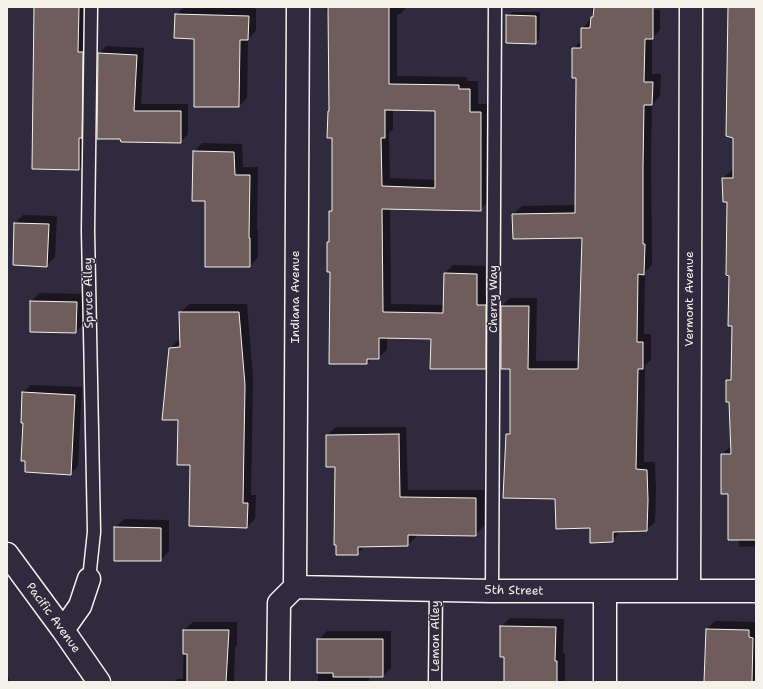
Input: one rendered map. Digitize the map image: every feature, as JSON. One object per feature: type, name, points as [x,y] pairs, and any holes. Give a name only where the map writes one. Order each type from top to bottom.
[{"type":"street","name":"Indiana Avenue","points":[[294,587],[298,7]]},
{"type":"street","name":"Vermont Avenue","points":[[690,591],[691,7]]},
{"type":"street","name":"Pacific Avenue","points":[[7,554],[99,682]]},
{"type":"street","points":[[63,630],[80,606],[89,579]]},
{"type":"street","points":[[278,682],[279,603],[294,587]]},
{"type":"street","name":"5th Street","points":[[294,587],[492,591],[756,592]]},
{"type":"street","points":[[605,592],[605,682]]},
{"type":"lane","name":"Spruce Alley","points":[[89,579],[94,532],[88,231],[91,7]]},
{"type":"lane","name":"Cherry Way","points":[[492,591],[495,7]]},
{"type":"lane","name":"Lemon Alley","points":[[435,682],[436,590]]},
{"type":"building","points":[[34,7],[79,7],[78,52],[83,52],[82,138],[79,138],[79,170],[32,169]]},
{"type":"building","points":[[328,7],[389,7],[389,84],[459,85],[459,89],[470,89],[470,112],[481,112],[481,211],[382,209],[383,312],[443,313],[444,273],[477,274],[477,305],[486,305],[486,369],[430,369],[431,339],[379,338],[379,359],[367,359],[367,364],[329,364],[330,272],[327,272],[327,242],[329,242],[329,211],[332,211],[332,138],[327,138],[329,111]],"holes":[[[385,110],[435,111],[435,188],[382,186],[381,138],[385,138]]]},
{"type":"building","points":[[594,7],[653,7],[653,39],[645,39],[644,82],[653,82],[652,105],[644,105],[643,244],[645,244],[644,275],[638,274],[637,342],[643,342],[643,369],[638,369],[636,469],[647,470],[647,531],[613,532],[613,542],[590,543],[590,528],[556,529],[555,499],[503,498],[506,434],[510,434],[510,369],[501,369],[501,306],[529,306],[528,369],[578,369],[582,238],[513,239],[512,214],[575,213],[576,78],[572,78],[572,48],[581,48],[581,28],[590,28]]},
{"type":"building","points":[[728,7],[756,7],[756,540],[728,540],[728,494],[721,494],[721,454],[731,454],[729,402],[726,402],[726,380],[731,380],[732,326],[728,326],[729,276],[726,275],[727,202],[723,202],[722,178],[733,178],[733,138],[726,136]]},
{"type":"building","points":[[175,14],[249,16],[248,40],[240,40],[239,107],[194,107],[194,39],[174,38]]},
{"type":"building","points":[[506,15],[536,16],[536,44],[506,43]]},
{"type":"building","points":[[98,53],[137,55],[134,111],[181,111],[181,143],[121,142],[120,139],[97,139]]},
{"type":"building","points":[[193,151],[234,152],[235,175],[250,175],[250,267],[205,267],[205,201],[192,201]]},
{"type":"building","points":[[14,223],[49,224],[47,267],[13,265]]},
{"type":"building","points":[[30,301],[77,302],[76,333],[30,332]]},
{"type":"building","points":[[179,312],[239,312],[245,385],[243,503],[248,503],[247,528],[189,526],[190,465],[177,465],[178,420],[162,420],[169,348],[180,347]]},
{"type":"building","points":[[22,392],[75,395],[71,475],[25,472],[25,461],[21,461],[23,423],[21,423]]},
{"type":"building","points":[[399,434],[400,497],[476,498],[476,536],[408,535],[408,546],[358,547],[358,555],[336,555],[336,545],[334,545],[335,467],[326,467],[326,435]]},
{"type":"building","points":[[114,527],[161,528],[161,561],[114,561]]},
{"type":"building","points":[[500,626],[556,627],[555,661],[557,661],[557,682],[504,682],[504,657],[500,657]]},
{"type":"building","points":[[706,629],[749,630],[749,637],[753,638],[752,682],[704,682]]},
{"type":"building","points":[[183,630],[229,630],[226,682],[187,682],[187,654],[183,654]]},
{"type":"building","points":[[317,639],[383,639],[383,677],[333,677],[333,673],[317,673]]}]
